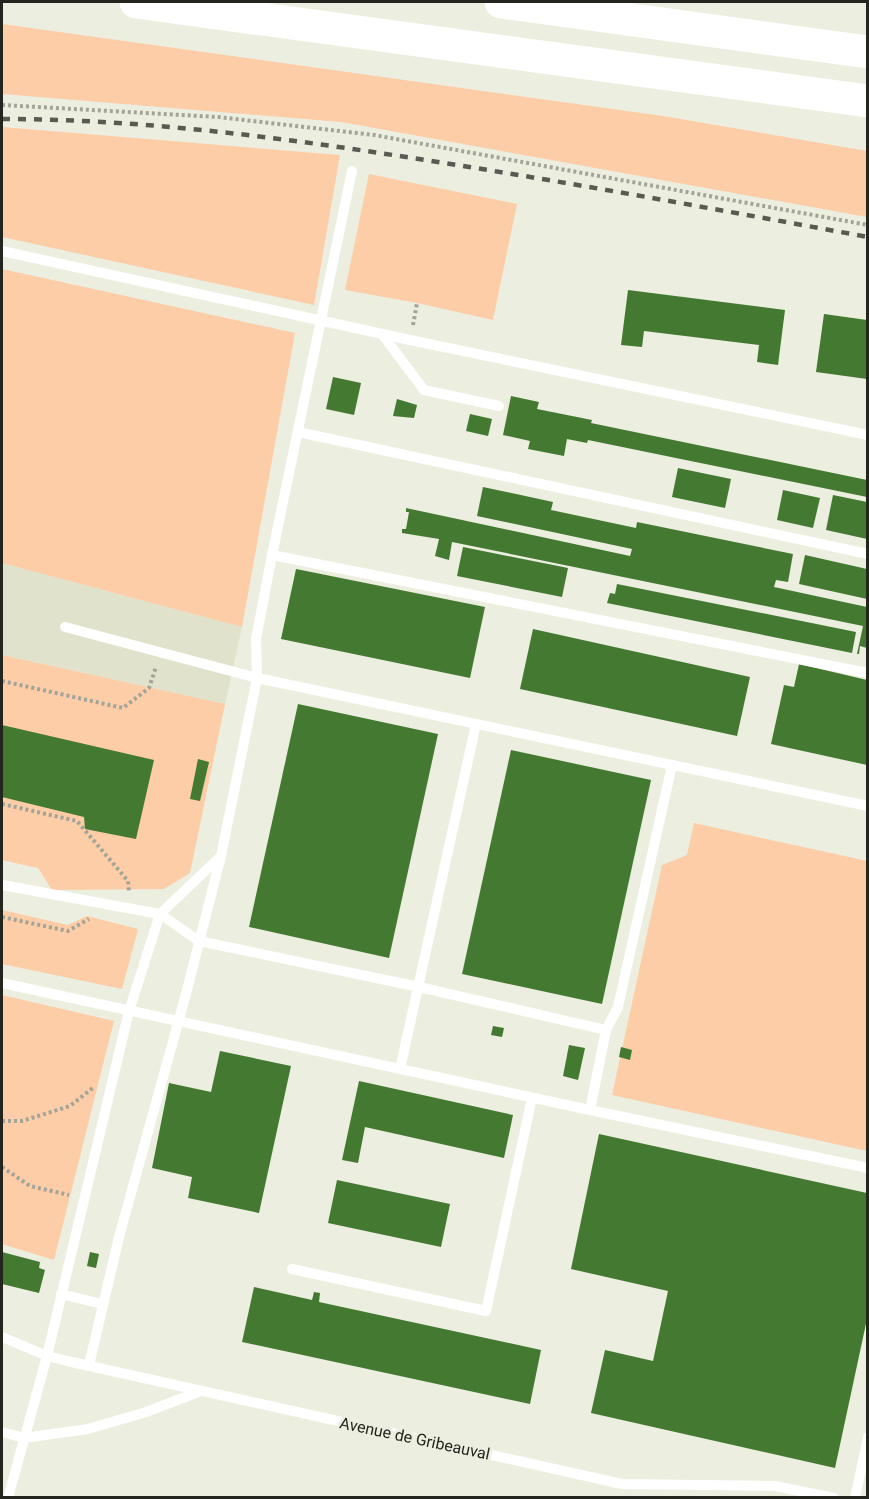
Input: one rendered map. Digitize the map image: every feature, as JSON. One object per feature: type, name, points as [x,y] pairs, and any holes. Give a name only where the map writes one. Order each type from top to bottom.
[{"type":"highway","points":[[136,2],[867,101]]},
{"type":"highway","points":[[501,2],[867,52]]},
{"type":"lane","points":[[89,1365],[102,1304],[221,856],[257,678],[256,639],[272,555],[352,171]]},
{"type":"lane","points":[[2,250],[321,321],[867,435]]},
{"type":"lane","points":[[382,334],[424,390],[499,406]]},
{"type":"lane","points":[[298,432],[867,554]]},
{"type":"lane","points":[[272,555],[867,673]]},
{"type":"lane","points":[[65,627],[257,678],[867,806]]},
{"type":"lane","points":[[400,1069],[476,724]]},
{"type":"lane","points":[[590,1110],[606,1030],[618,1007],[672,765]]},
{"type":"lane","points":[[8,1497],[47,1356],[129,1011],[160,914],[221,856]]},
{"type":"lane","points":[[2,885],[160,914],[199,940],[606,1030]]},
{"type":"lane","points":[[2,983],[867,1168]]},
{"type":"lane","points":[[292,1269],[486,1311],[532,1098]]},
{"type":"lane","points":[[61,1294],[102,1304]]},
{"type":"lane","name":"Avenue de Gribeauval","points":[[2,1337],[47,1356],[622,1484],[775,1486],[834,1497]]},
{"type":"lane","points":[[2,1432],[24,1438],[88,1429],[146,1412],[201,1390]]},
{"type":"lane","points":[[855,1497],[867,1437]]},
{"type":"path","points":[[2,105],[218,117],[374,135],[867,225]]},
{"type":"path","points":[[2,681],[123,708],[149,688],[160,652]]},
{"type":"path","points":[[2,804],[77,821],[128,881],[130,908],[88,920],[68,931],[2,916]]},
{"type":"path","points":[[2,1121],[22,1121],[70,1106],[115,1071]]},
{"type":"path","points":[[2,1167],[30,1186],[84,1199]]},
{"type":"shaded area","points":[[2,24],[663,116],[867,151],[867,217],[341,122],[2,94]]},
{"type":"shaded area","points":[[2,127],[340,155],[314,305],[2,237]]},
{"type":"shaded area","points":[[369,174],[517,204],[493,320],[345,290]]},
{"type":"shaded area","points":[[2,269],[295,333],[242,627],[2,563]]},
{"type":"shaded area","points":[[2,563],[242,627],[225,704],[2,655]]},
{"type":"shaded area","points":[[2,655],[225,704],[190,873],[164,889],[52,890],[38,868],[2,860]]},
{"type":"shaded area","points":[[694,823],[867,861],[867,1151],[612,1095],[662,865],[687,855]]},
{"type":"shaded area","points":[[2,910],[68,925],[87,916],[138,929],[122,989],[2,964]]},
{"type":"shaded area","points":[[2,995],[114,1021],[54,1260],[2,1244]]},
{"type":"building","points":[[628,290],[785,310],[778,365],[757,362],[759,345],[644,331],[642,347],[621,345]]},
{"type":"building","points":[[824,314],[867,320],[867,379],[816,372]]},
{"type":"building","points":[[333,377],[361,383],[354,415],[326,409]]},
{"type":"building","points":[[511,396],[539,402],[537,409],[592,420],[591,423],[867,480],[867,497],[588,440],[587,443],[567,439],[564,456],[528,449],[530,441],[503,435]]},
{"type":"building","points":[[397,399],[417,405],[414,418],[393,416]]},
{"type":"building","points":[[470,414],[492,419],[488,436],[466,431]]},
{"type":"building","points":[[678,468],[731,479],[725,508],[672,497]]},
{"type":"building","points":[[483,487],[553,502],[551,510],[636,528],[637,522],[793,554],[788,582],[776,580],[774,587],[867,607],[867,648],[860,646],[859,654],[857,654],[863,626],[452,542],[449,560],[435,556],[439,539],[402,533],[402,529],[406,529],[409,512],[406,512],[406,508],[630,556],[632,549],[477,516]]},
{"type":"building","points":[[783,490],[820,498],[813,528],[777,520]]},
{"type":"building","points":[[833,495],[867,502],[867,539],[826,530]]},
{"type":"building","points":[[463,547],[568,568],[562,597],[457,576]]},
{"type":"building","points":[[805,555],[867,569],[867,599],[799,584]]},
{"type":"building","points":[[296,569],[485,607],[470,678],[281,639]]},
{"type":"building","points":[[617,584],[856,632],[852,653],[607,603],[610,593],[615,594]]},
{"type":"building","points":[[533,629],[750,677],[737,736],[520,689]]},
{"type":"building","points":[[799,664],[867,680],[867,765],[771,744],[784,685],[794,687]]},
{"type":"building","points":[[298,704],[438,734],[389,958],[249,927]]},
{"type":"building","points":[[2,725],[154,760],[136,839],[85,829],[84,817],[2,797]]},
{"type":"building","points":[[511,750],[651,780],[602,1004],[462,974]]},
{"type":"building","points":[[198,759],[209,762],[200,801],[190,799]]},
{"type":"building","points":[[493,1026],[504,1028],[502,1037],[491,1035]]},
{"type":"building","points":[[569,1045],[585,1048],[578,1080],[563,1076]]},
{"type":"building","points":[[621,1047],[632,1050],[630,1060],[619,1057]]},
{"type":"building","points":[[220,1051],[291,1066],[259,1213],[188,1198],[192,1177],[152,1168],[169,1083],[211,1092]]},
{"type":"building","points":[[359,1081],[513,1115],[504,1158],[365,1127],[358,1163],[342,1160]]},
{"type":"building","points":[[599,1134],[867,1193],[867,1319],[835,1468],[591,1413],[605,1350],[653,1361],[668,1291],[571,1269]]},
{"type":"building","points":[[337,1180],[450,1204],[441,1247],[328,1223]]},
{"type":"building","points":[[2,1252],[40,1262],[39,1268],[45,1270],[39,1293],[2,1284]]},
{"type":"building","points":[[90,1252],[99,1254],[96,1268],[87,1266]]},
{"type":"building","points":[[254,1287],[312,1300],[314,1292],[320,1293],[319,1302],[541,1350],[530,1404],[242,1342]]},
{"type":"railway","points":[[2,119],[161,126],[320,144],[536,178],[868,237]]}]
